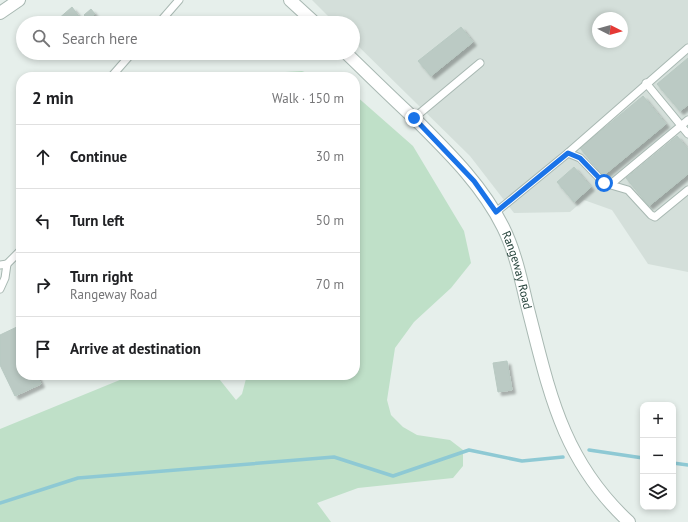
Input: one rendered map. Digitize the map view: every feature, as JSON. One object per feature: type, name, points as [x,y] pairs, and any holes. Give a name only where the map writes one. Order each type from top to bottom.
[{"type":"street","points":[[0,13],[19,0]]},
{"type":"street","points":[[290,0],[307,16]]},
{"type":"street","name":"Rangeway Road","points":[[353,60],[414,118],[474,181],[496,212],[511,244],[549,388],[568,440],[584,470],[599,490],[629,522]]},
{"type":"lane","points":[[165,16],[179,0]]},
{"type":"lane","points":[[496,212],[568,153],[688,48]]},
{"type":"lane","points":[[115,72],[126,60]]},
{"type":"lane","points":[[414,118],[480,63]]},
{"type":"lane","points":[[646,84],[688,134]]},
{"type":"lane","points":[[610,184],[688,120]]},
{"type":"lane","points":[[568,153],[580,158],[604,183],[628,190],[651,215],[655,217],[688,190]]},
{"type":"lane","points":[[0,289],[5,278],[3,265],[16,254]]},
{"type":"shaded area","points":[[312,0],[688,0],[688,272],[648,264],[612,210],[584,200],[570,212],[514,213],[470,156],[360,48],[360,16],[328,16]]},
{"type":"green space","points":[[360,99],[413,146],[464,231],[471,263],[451,288],[414,322],[395,348],[387,400],[391,415],[403,427],[417,435],[450,440],[463,450],[463,466],[453,478],[358,488],[317,503],[331,522],[0,522],[0,429],[120,380],[220,380],[236,400],[242,394],[246,380],[360,380]]},
{"type":"building","points":[[72,7],[79,16],[62,16]]},
{"type":"building","points":[[91,9],[95,14],[93,16],[84,15]]},
{"type":"building","points":[[461,27],[473,42],[431,76],[418,61]]},
{"type":"building","points":[[688,58],[688,105],[680,111],[657,84]]},
{"type":"building","points":[[643,96],[666,124],[603,176],[580,148]]},
{"type":"building","points":[[677,136],[688,149],[688,174],[649,206],[626,178]]},
{"type":"building","points":[[574,167],[591,187],[574,202],[557,182]]},
{"type":"building","points":[[16,327],[16,380],[39,380],[41,384],[15,396],[0,365],[0,335]]},
{"type":"building","points":[[507,361],[512,390],[498,392],[493,363]]},
{"type":"waterway","points":[[0,503],[78,478],[334,457],[393,476],[469,450],[522,461],[563,457]]},
{"type":"waterway","points":[[589,450],[640,458]]},
{"type":"waterway","points":[[676,463],[688,465]]},
{"type":"route","points":[[414,118],[450,154],[474,181],[496,212],[568,153],[580,158],[604,183]]}]
